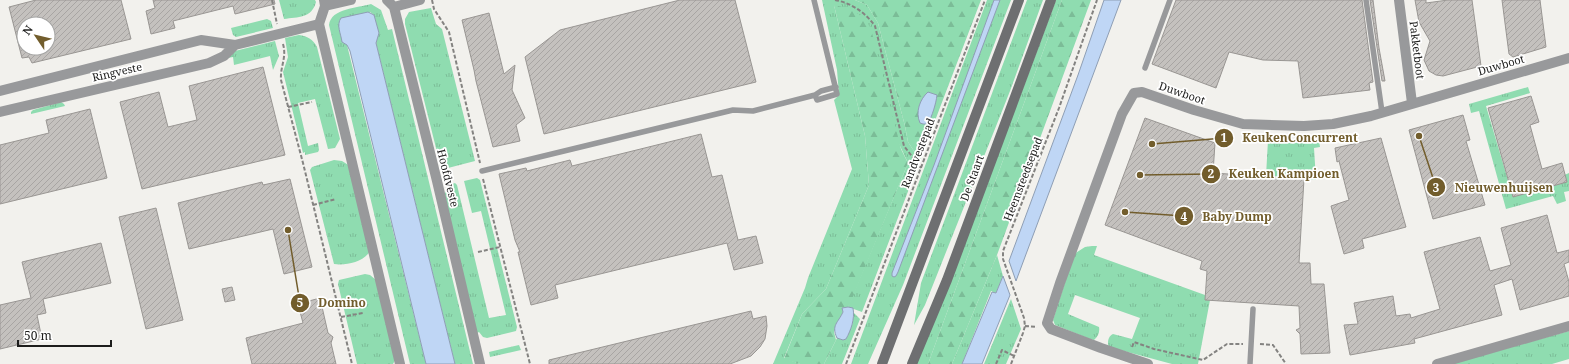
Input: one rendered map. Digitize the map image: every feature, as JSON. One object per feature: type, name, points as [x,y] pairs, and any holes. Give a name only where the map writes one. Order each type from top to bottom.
[{"type":"main road","name":"De Staart","points":[[882,364],[1019,0]]},
{"type":"main road","name":"De Staart","points":[[912,364],[947,280],[1051,0]]},
{"type":"street","points":[[351,0],[324,3],[319,24],[400,364]]},
{"type":"street","points":[[390,4],[420,0]]},
{"type":"street","name":"Pakketboot","points":[[1399,0],[1412,103]]},
{"type":"street","name":"Hoofdveste","points":[[390,4],[437,181],[480,364]]},
{"type":"street","name":"Ringveste","points":[[0,91],[201,40],[235,45],[319,24]]},
{"type":"street","name":"Ringveste","points":[[0,112],[209,63],[224,56],[235,45]]},
{"type":"street","name":"Duwboot","points":[[1148,364],[1051,329],[1047,323],[1060,283],[1120,122],[1134,93],[1142,92],[1194,110],[1243,124],[1304,126],[1333,124],[1382,112],[1569,58]]},
{"type":"street","points":[[1437,364],[1569,326]]},
{"type":"lane","points":[[482,171],[733,110],[753,111],[816,98],[821,92],[836,87],[814,0]]},
{"type":"lane","points":[[1144,68],[1170,0]]},
{"type":"lane","points":[[1366,0],[1382,112]]},
{"type":"lane","points":[[1250,364],[1253,309]]},
{"type":"path","points":[[272,0],[284,50],[284,59],[280,69],[281,80],[352,364]]},
{"type":"path","points":[[835,0],[842,1],[859,9],[868,16],[874,26],[904,146],[921,168]]},
{"type":"path","name":"Randvestepad","points":[[846,364],[985,0]]},
{"type":"path","name":"Heemsteedsepad","points":[[1011,364],[1025,326],[1024,318],[1005,268],[1003,259],[1004,251],[1059,108],[1097,0]]},
{"type":"path","points":[[288,107],[312,102]]},
{"type":"path","points":[[313,204],[336,199]]},
{"type":"path","points":[[478,252],[500,247]]},
{"type":"path","points":[[341,317],[363,313]]},
{"type":"path","points":[[1128,357],[1134,342],[1154,349],[1203,360],[1227,344],[1251,344],[1273,345],[1286,364]]},
{"type":"path","points":[[996,364],[1002,350],[1014,356]]},
{"type":"green space","points":[[279,0],[315,0],[316,2],[308,14],[284,19]]},
{"type":"green space","points":[[822,0],[855,0],[867,5],[878,23],[908,142],[920,160],[862,312],[848,307],[908,163],[834,5],[865,136],[869,185],[826,289],[802,314],[784,358],[800,364],[773,364],[852,169],[834,100],[839,95],[837,70]]},
{"type":"green space","points":[[855,0],[981,0],[920,160],[908,142],[878,23],[867,5]]},
{"type":"green space","points":[[987,0],[1011,0],[903,285],[868,364],[851,364]]},
{"type":"green space","points":[[1027,0],[1043,0],[1010,91],[925,305],[914,325],[921,283]]},
{"type":"green space","points":[[1056,0],[1062,0],[928,364],[916,364],[1019,99]]},
{"type":"green space","points":[[1062,0],[1091,0],[997,255],[952,364],[928,364]]},
{"type":"green space","points":[[371,4],[381,10],[388,30],[392,29],[473,364],[455,364],[376,43],[378,33],[374,15],[370,12],[347,45],[426,364],[410,364],[329,25],[331,19],[340,12]]},
{"type":"green space","points":[[834,5],[856,12],[864,19],[871,29],[901,149],[908,163],[850,304],[848,307],[842,308],[843,312],[834,332],[836,340],[824,364],[800,364],[784,359],[802,314],[826,289],[869,185],[865,136]]},
{"type":"green space","points":[[431,8],[436,24],[442,29],[475,161],[448,168],[441,166],[439,160],[405,24],[405,19],[409,12]]},
{"type":"green space","points":[[267,19],[271,21],[273,28],[236,37],[233,35],[231,28]]},
{"type":"green space","points":[[299,35],[310,38],[317,47],[340,139],[335,148],[328,149],[315,99],[298,103],[308,146],[318,143],[319,150],[318,152],[305,155],[305,152],[303,153],[283,72],[288,57],[285,38]]},
{"type":"green space","points":[[275,41],[279,56],[273,70],[270,56],[234,65],[233,57],[228,58],[235,51]]},
{"type":"green space","points":[[1528,87],[1530,93],[1486,106],[1513,197],[1569,173],[1569,191],[1564,192],[1566,201],[1557,204],[1553,196],[1506,209],[1479,111],[1471,113],[1469,104]]},
{"type":"green space","points":[[61,102],[65,106],[31,114],[33,110]]},
{"type":"green space","points":[[1268,140],[1291,143],[1319,141],[1320,147],[1314,148],[1316,180],[1266,176]]},
{"type":"green space","points":[[334,160],[342,161],[350,166],[370,251],[359,260],[343,264],[334,264],[310,170],[312,167]]},
{"type":"green space","points":[[477,178],[480,180],[517,327],[516,331],[487,338],[483,337],[479,332],[477,333],[444,193],[447,186],[455,183],[457,185],[489,318],[506,315],[481,211],[472,213],[464,181]]},
{"type":"green space","points":[[1097,246],[1094,255],[1205,295],[1205,300],[1210,300],[1198,364],[1172,364],[1109,347],[1109,339],[1113,334],[1132,339],[1140,318],[1075,295],[1068,314],[1099,327],[1097,337],[1094,340],[1090,339],[1055,325],[1053,320],[1074,254],[1085,247]]},
{"type":"green space","points":[[997,255],[1003,276],[996,293],[991,291],[962,364],[952,364]]},
{"type":"green space","points":[[365,274],[370,275],[376,280],[396,358],[393,364],[357,364],[338,284],[339,280]]},
{"type":"green space","points":[[1011,299],[1021,329],[1006,364],[984,364]]},
{"type":"green space","points":[[854,313],[860,319],[842,364],[824,364],[837,338],[843,340],[846,339],[852,325]]},
{"type":"green space","points":[[1569,331],[1569,359],[1552,364],[1451,364]]},
{"type":"green space","points":[[519,345],[521,350],[490,357],[489,352]]},
{"type":"water","points":[[994,0],[1000,0],[898,272],[894,277],[892,276],[892,273],[934,165]]},
{"type":"water","points":[[1104,0],[1121,0],[1016,281],[1009,261],[1078,75]]},
{"type":"water","points":[[368,12],[374,15],[379,33],[376,43],[455,364],[426,364],[350,51],[347,45],[342,42],[339,27],[341,18]]},
{"type":"water","points":[[928,92],[937,95],[934,110],[928,124],[923,124],[920,123],[918,110],[923,98]]},
{"type":"water","points":[[1003,276],[1010,295],[982,364],[962,364],[992,292],[996,293]]},
{"type":"water","points":[[842,308],[853,308],[853,320],[848,336],[843,340],[837,338],[835,334],[835,327],[843,312]]},
{"type":"building","points":[[36,0],[121,0],[131,39],[32,63],[29,57],[22,58],[21,56],[56,56],[56,16],[16,16],[16,34],[9,7]]},
{"type":"building","points":[[153,0],[274,0],[275,4],[235,14],[233,6],[173,21],[175,28],[151,34],[146,11],[155,8]]},
{"type":"building","points":[[680,0],[735,0],[756,82],[544,134],[525,57],[560,30]]},
{"type":"building","points":[[1176,0],[1362,0],[1373,82],[1369,83],[1370,90],[1303,98],[1298,61],[1263,60],[1229,52],[1216,88],[1152,64]]},
{"type":"building","points":[[1370,0],[1373,0],[1385,81],[1382,81]]},
{"type":"building","points":[[1415,0],[1426,0],[1426,3],[1448,0],[1472,0],[1481,66],[1443,76],[1436,75],[1429,71],[1424,60],[1430,41],[1419,22]]},
{"type":"building","points":[[1502,0],[1540,0],[1546,47],[1513,57],[1509,54]]},
{"type":"building","points":[[489,13],[504,74],[515,65],[512,90],[525,118],[516,125],[520,141],[493,147],[462,20]]},
{"type":"building","points":[[263,67],[285,155],[142,189],[120,102],[159,92],[168,127],[197,120],[189,86]]},
{"type":"building","points":[[1531,96],[1539,122],[1530,125],[1542,169],[1562,163],[1567,182],[1513,197],[1488,108]]},
{"type":"building","points":[[90,109],[107,178],[0,204],[0,145],[49,133],[46,120]]},
{"type":"building","points":[[1463,115],[1470,140],[1466,141],[1485,205],[1433,219],[1409,130]]},
{"type":"building","points":[[1145,118],[1215,143],[1213,173],[1304,179],[1299,263],[1310,263],[1311,284],[1324,284],[1330,353],[1301,354],[1300,334],[1296,330],[1300,328],[1299,306],[1205,300],[1207,271],[1200,269],[1202,261],[1105,225]]},
{"type":"building","points":[[701,134],[712,177],[722,175],[738,240],[756,236],[763,263],[734,270],[727,243],[555,285],[558,298],[531,305],[518,252],[520,252],[515,240],[499,174],[526,168],[527,171],[570,160],[572,166]]},
{"type":"building","points":[[1381,138],[1406,227],[1362,239],[1364,248],[1344,254],[1331,206],[1349,200],[1339,161],[1337,162],[1335,148]]},
{"type":"building","points":[[290,179],[312,267],[284,274],[273,229],[189,249],[178,203],[262,182],[263,185]]},
{"type":"building","points":[[156,208],[183,320],[146,329],[119,217]]},
{"type":"building","points":[[1547,215],[1557,253],[1569,250],[1569,262],[1564,264],[1569,282],[1569,296],[1520,310],[1512,279],[1494,285],[1502,315],[1414,339],[1415,343],[1350,355],[1344,325],[1358,324],[1354,303],[1393,296],[1396,316],[1410,314],[1411,318],[1440,309],[1424,252],[1480,237],[1490,271],[1511,265],[1501,228]]},
{"type":"building","points":[[101,243],[111,283],[43,299],[46,313],[37,315],[42,339],[0,349],[0,305],[31,298],[22,262]]},
{"type":"building","points":[[232,287],[235,300],[225,302],[222,289]]},
{"type":"building","points":[[320,298],[328,333],[333,337],[331,343],[336,364],[252,364],[246,338],[303,323],[298,304]]},
{"type":"building","points":[[751,311],[753,319],[766,316],[767,326],[765,339],[760,347],[751,356],[730,364],[549,364],[549,360]]},
{"type":"place","name":"Nieuwenhuijsen","points":[[1419,136]]},
{"type":"place","name":"KeukenConcurrent","points":[[1152,144]]},
{"type":"place","name":"Keuken Kampioen","points":[[1140,175]]},
{"type":"place","name":"Baby Dump","points":[[1125,212]]},
{"type":"place","name":"Domino","points":[[288,230]]}]
